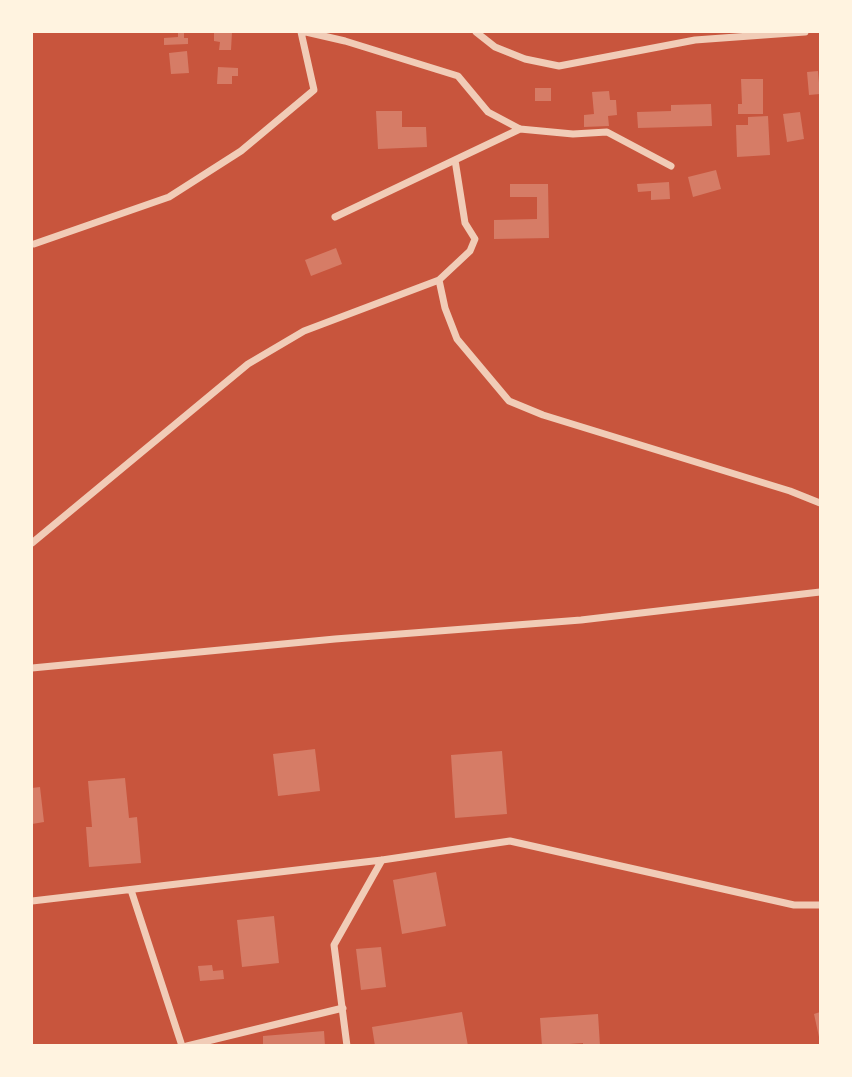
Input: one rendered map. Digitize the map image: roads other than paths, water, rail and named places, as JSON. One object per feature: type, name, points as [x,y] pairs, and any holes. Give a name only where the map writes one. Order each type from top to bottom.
[{"type":"street","points":[[34,244],[169,197],[240,151],[314,90],[303,32],[345,41],[458,76],[488,112],[520,129],[573,134],[607,132],[671,166]]},
{"type":"street","points":[[476,32],[495,47],[525,59],[559,66],[695,40],[805,32]]},
{"type":"street","points":[[335,217],[520,129]]},
{"type":"street","points":[[32,542],[248,364],[304,331],[439,280],[470,251],[475,239],[465,223],[455,160]]},
{"type":"street","points":[[439,280],[445,308],[457,339],[509,401],[543,415],[821,503]]},
{"type":"street","points":[[32,668],[335,639],[581,620],[821,592]]},
{"type":"street","points":[[32,901],[382,860],[510,841],[794,905],[821,905]]},
{"type":"street","points":[[347,1045],[334,945],[382,860]]},
{"type":"street","points":[[131,890],[185,1045],[342,1008]]}]
